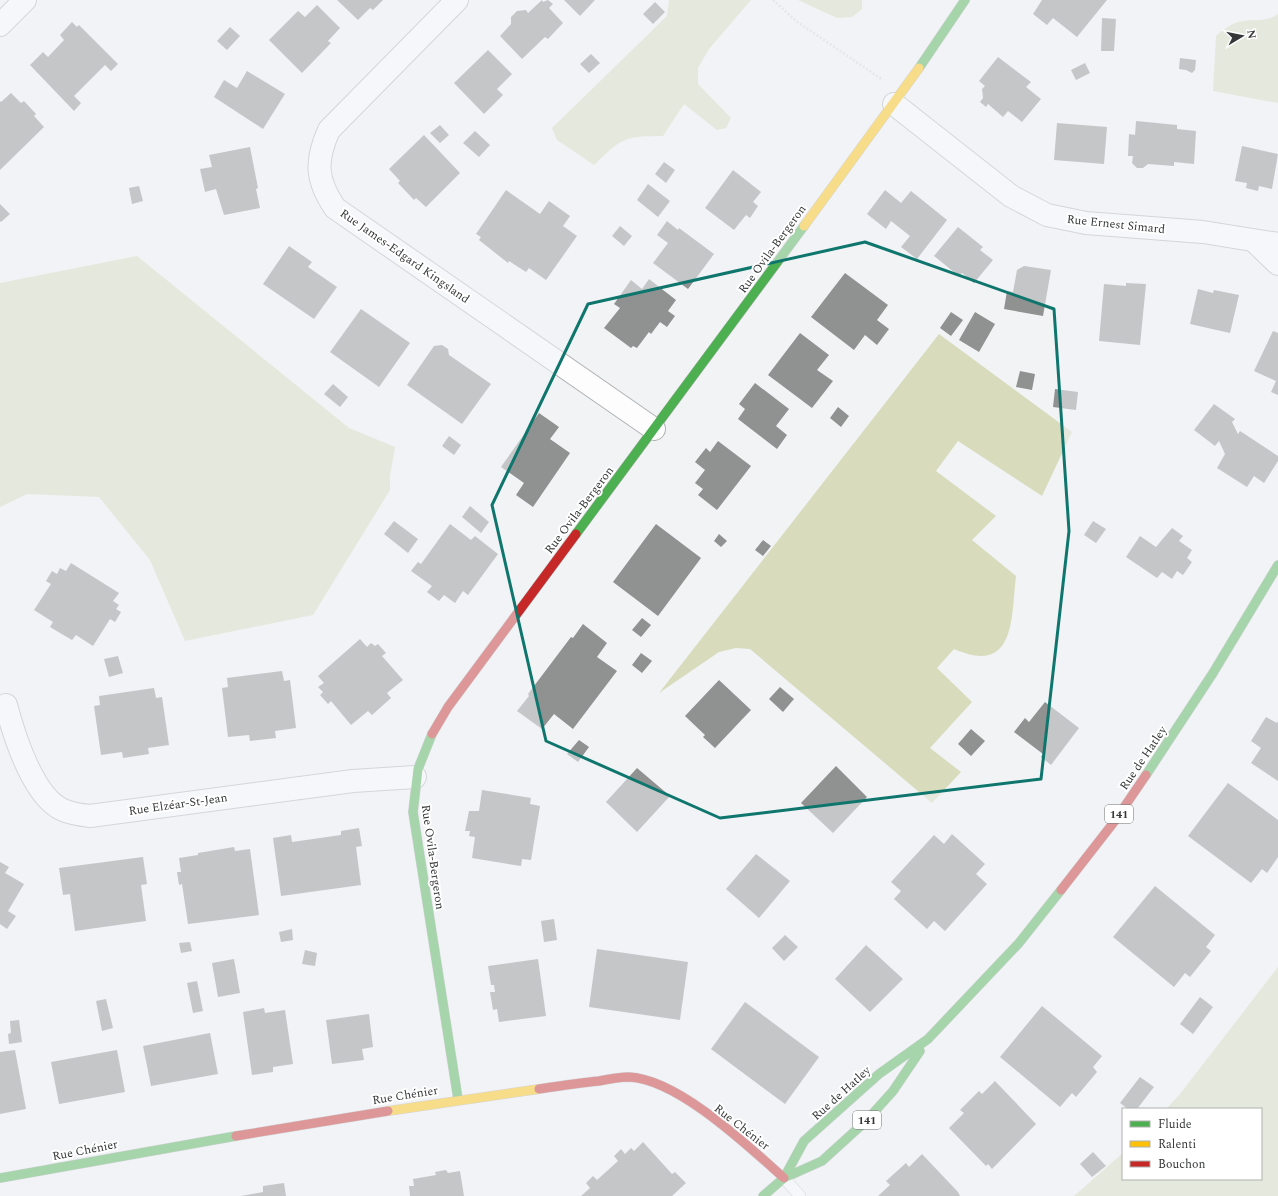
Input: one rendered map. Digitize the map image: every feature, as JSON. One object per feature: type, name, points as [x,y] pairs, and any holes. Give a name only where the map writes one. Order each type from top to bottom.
[{"type":"street","points":[[0,25],[25,0]]},
{"type":"street","name":"Rue James-Edgard Kingsland","points":[[457,0],[329,130],[322,146],[319,162],[320,178],[326,194],[335,208],[654,429]]},
{"type":"street","name":"Rue Ovila-Bergeron","points":[[458,1099],[413,812],[415,777],[426,743],[448,707],[898,98],[965,0]]},
{"type":"street","name":"Rue Ernest Simard","points":[[898,98],[1011,196],[1047,215],[1086,223],[1203,232],[1278,244]]},
{"type":"street","points":[[1254,240],[1278,264]]},
{"type":"street","name":"Rue de Hatley","points":[[763,1196],[784,1178],[822,1162],[866,1122],[893,1091],[928,1039],[1018,943],[1114,822],[1213,673],[1278,566]]},
{"type":"street","name":"Rue Elzéar-St-Jean","points":[[6,705],[23,756],[35,780],[50,801],[62,810],[76,815],[90,816],[353,781],[415,777]]},
{"type":"street","name":"Rue de Hatley","points":[[784,1178],[804,1141],[879,1074],[928,1039]]},
{"type":"street","name":"Rue Chénier","points":[[0,1178],[110,1157],[458,1099],[610,1078],[628,1077],[646,1079],[663,1085],[679,1094],[743,1141],[784,1178]]},
{"type":"lane","points":[[784,1178],[800,1196]]},
{"type":"path","points":[[773,0],[796,22],[898,98]]},
{"type":"highlighted area","points":[[865,242],[1054,309],[1069,531],[1041,779],[720,818],[546,741],[492,505],[588,304]]},
{"type":"green space","points":[[669,0],[751,0],[709,49],[698,68],[698,84],[731,118],[726,128],[717,130],[684,104],[663,136],[640,137],[624,140],[611,149],[594,165],[557,140],[552,128],[667,16]]},
{"type":"green space","points":[[798,0],[862,0],[862,9],[852,17],[837,18]]},
{"type":"green space","points":[[1278,14],[1278,103],[1213,91],[1216,36],[1229,26],[1238,22],[1269,18]]},
{"type":"green space","points":[[137,256],[349,428],[395,447],[390,476],[390,490],[313,615],[185,641],[150,560],[99,497],[27,494],[0,507],[0,283]]},
{"type":"green space","points":[[939,334],[1072,432],[1042,496],[958,441],[936,471],[996,516],[972,540],[1016,576],[1011,625],[1000,649],[989,655],[974,655],[954,649],[937,668],[972,702],[930,748],[961,772],[932,803],[750,649],[736,648],[719,652],[659,693]]},
{"type":"green space","points":[[1278,967],[1278,1196],[1074,1196],[1122,1154],[1122,1180],[1262,1180],[1262,1108],[1167,1108],[1180,1094]]},
{"type":"building","points":[[337,0],[383,0],[373,10],[370,8],[358,20]]},
{"type":"building","points":[[542,0],[543,2],[548,0],[553,4],[549,8],[563,23],[548,39],[545,37],[522,59],[500,36],[511,24],[511,17],[517,11],[526,10],[528,13]]},
{"type":"building","points":[[564,0],[595,0],[580,16]]},
{"type":"building","points":[[1042,0],[1107,0],[1077,37],[1053,18],[1047,25],[1033,14]]},
{"type":"building","points":[[655,2],[665,12],[653,24],[643,14]]},
{"type":"building","points":[[317,5],[340,28],[328,41],[331,43],[302,73],[269,40],[298,11],[305,17]]},
{"type":"building","points":[[1102,18],[1116,19],[1114,51],[1101,51]]},
{"type":"building","points":[[72,22],[77,27],[79,25],[118,64],[111,71],[105,65],[74,96],[81,103],[74,111],[30,65],[43,52],[48,57],[64,40],[60,35]]},
{"type":"building","points":[[230,27],[240,36],[227,50],[217,41]]},
{"type":"building","points":[[488,50],[512,74],[497,89],[503,95],[484,114],[454,83]]},
{"type":"building","points":[[591,54],[600,63],[589,73],[580,64]]},
{"type":"building","points":[[998,57],[1031,82],[1026,87],[1041,99],[1022,122],[1008,111],[1003,117],[988,104],[986,107],[980,102],[983,98],[982,89],[985,86],[979,81]]},
{"type":"building","points":[[1180,58],[1196,60],[1195,70],[1192,73],[1179,69]]},
{"type":"building","points":[[1085,63],[1090,73],[1076,80],[1071,70]]},
{"type":"building","points":[[247,71],[285,94],[263,129],[214,97],[224,80],[237,88]]},
{"type":"building","points":[[11,93],[21,103],[24,101],[36,114],[34,116],[44,127],[0,170],[0,101],[1,102]]},
{"type":"building","points":[[1136,121],[1177,125],[1177,129],[1196,131],[1194,164],[1174,162],[1174,166],[1148,164],[1143,168],[1137,168],[1132,163],[1133,156],[1128,156],[1129,134],[1135,135]]},
{"type":"building","points":[[1057,123],[1107,127],[1104,164],[1054,160]]},
{"type":"building","points":[[440,125],[449,135],[440,143],[430,133]]},
{"type":"building","points":[[475,131],[490,145],[479,157],[463,143]]},
{"type":"building","points":[[424,135],[460,173],[426,207],[416,198],[414,200],[398,183],[400,181],[389,169]]},
{"type":"building","points":[[1242,146],[1278,154],[1272,189],[1259,186],[1258,191],[1246,188],[1247,183],[1235,181]]},
{"type":"building","points":[[250,147],[258,188],[256,189],[260,208],[224,215],[216,189],[205,192],[200,169],[212,167],[209,155]]},
{"type":"building","points":[[664,162],[675,170],[666,183],[655,174]]},
{"type":"building","points":[[733,170],[761,192],[753,202],[758,206],[750,218],[746,215],[734,230],[705,208]]},
{"type":"building","points":[[648,184],[670,201],[658,217],[637,200]]},
{"type":"building","points":[[139,186],[143,201],[132,204],[129,188]]},
{"type":"building","points":[[506,190],[540,214],[549,201],[570,216],[563,226],[577,236],[546,280],[529,268],[526,272],[509,261],[508,263],[479,240],[481,237],[476,234]]},
{"type":"building","points":[[885,190],[901,203],[911,191],[947,220],[917,259],[901,247],[910,236],[891,221],[886,229],[867,214]]},
{"type":"building","points":[[0,204],[10,214],[1,222],[0,221]]},
{"type":"building","points":[[667,221],[714,254],[688,289],[653,263],[668,243],[657,235]]},
{"type":"building","points":[[620,226],[632,236],[624,246],[612,236]]},
{"type":"building","points":[[958,227],[983,247],[980,250],[993,260],[974,283],[962,273],[959,276],[934,256]]},
{"type":"building","points":[[289,246],[312,262],[308,267],[337,287],[314,319],[263,284]]},
{"type":"building","points":[[1024,266],[1051,270],[1043,316],[1004,309],[1007,291],[1013,292],[1017,270]]},
{"type":"building","points":[[845,273],[888,305],[877,320],[889,329],[877,345],[865,335],[854,350],[811,317]]},
{"type":"building","points":[[649,279],[676,300],[668,311],[675,316],[667,327],[660,322],[651,334],[649,332],[637,348],[633,346],[631,348],[604,328],[620,308],[614,304],[631,280],[642,289]]},
{"type":"building","points":[[1126,283],[1146,284],[1140,345],[1099,341],[1104,284],[1126,286]]},
{"type":"building","points":[[1198,289],[1213,293],[1214,290],[1239,295],[1230,333],[1190,324]]},
{"type":"building","points":[[361,309],[410,343],[379,387],[330,352]]},
{"type":"building","points":[[951,312],[963,320],[951,336],[940,328]]},
{"type":"building","points":[[975,312],[995,324],[979,352],[959,340]]},
{"type":"building","points":[[1273,331],[1278,333],[1278,395],[1271,392],[1276,381],[1254,371]]},
{"type":"building","points":[[800,333],[829,355],[817,370],[833,381],[812,408],[768,375]]},
{"type":"building","points":[[442,345],[448,349],[449,355],[491,384],[462,424],[407,385],[434,346]]},
{"type":"building","points":[[1020,371],[1035,374],[1032,390],[1016,387]]},
{"type":"building","points":[[755,383],[789,409],[776,426],[787,435],[777,449],[738,419],[745,409],[739,404]]},
{"type":"building","points":[[333,384],[348,397],[340,407],[324,394]]},
{"type":"building","points":[[1055,389],[1078,392],[1076,410],[1053,407]]},
{"type":"building","points":[[1214,404],[1235,419],[1232,422],[1238,434],[1240,431],[1278,456],[1278,461],[1264,483],[1254,476],[1247,487],[1217,468],[1225,454],[1219,441],[1215,446],[1194,430]]},
{"type":"building","points":[[838,407],[849,416],[841,427],[830,418]]},
{"type":"building","points":[[539,413],[559,427],[550,439],[570,453],[533,507],[516,495],[524,483],[501,467]]},
{"type":"building","points":[[449,436],[461,445],[454,455],[442,446]]},
{"type":"building","points":[[718,441],[751,466],[717,510],[698,495],[703,489],[695,483],[705,470],[695,462],[706,448],[710,452]]},
{"type":"building","points":[[470,506],[489,522],[481,533],[462,517]]},
{"type":"building","points":[[394,521],[418,539],[408,553],[384,534]]},
{"type":"building","points":[[1093,521],[1106,529],[1096,543],[1084,535]]},
{"type":"building","points":[[450,524],[471,540],[475,536],[498,554],[468,595],[463,591],[455,603],[444,595],[439,601],[427,592],[432,586],[411,571],[418,562],[421,564]]},
{"type":"building","points":[[656,524],[701,558],[658,616],[613,582]]},
{"type":"building","points":[[1172,528],[1183,536],[1179,541],[1192,550],[1187,558],[1192,562],[1183,575],[1177,571],[1172,579],[1162,572],[1157,578],[1126,557],[1140,536],[1156,547]]},
{"type":"building","points":[[719,534],[727,541],[721,547],[714,541]]},
{"type":"building","points":[[763,540],[771,546],[763,556],[755,550]]},
{"type":"building","points":[[71,563],[119,593],[113,601],[119,605],[116,609],[121,612],[115,622],[110,619],[93,646],[76,635],[72,640],[50,627],[53,622],[34,610],[51,584],[46,581],[52,571],[57,574],[60,568],[66,571]]},
{"type":"building","points":[[642,618],[651,625],[641,637],[632,630]]},
{"type":"building","points":[[583,624],[607,643],[597,657],[617,671],[573,729],[554,714],[542,729],[517,711],[571,637],[573,638]]},
{"type":"building","points":[[360,639],[367,647],[371,643],[375,646],[378,644],[386,653],[382,656],[403,680],[387,693],[391,698],[372,715],[368,711],[351,725],[331,701],[328,704],[320,695],[323,692],[318,687],[324,683],[318,676]]},
{"type":"building","points":[[641,653],[652,661],[642,673],[632,665]]},
{"type":"building","points":[[118,656],[123,673],[109,677],[104,659]]},
{"type":"building","points":[[282,671],[284,681],[290,680],[296,728],[275,731],[276,738],[250,741],[249,735],[228,737],[222,688],[228,687],[227,678]]},
{"type":"building","points":[[719,680],[751,710],[715,748],[703,737],[705,735],[685,716]]},
{"type":"building","points":[[780,687],[794,699],[783,712],[769,699]]},
{"type":"building","points":[[154,688],[156,698],[162,697],[169,745],[148,748],[149,754],[123,758],[122,752],[101,755],[94,706],[100,705],[99,696]]},
{"type":"building","points":[[1045,702],[1079,728],[1051,765],[1041,757],[1043,754],[1014,732],[1025,718],[1029,722]]},
{"type":"building","points":[[1266,717],[1277,723],[1278,721],[1278,781],[1251,763],[1261,748],[1251,741]]},
{"type":"building","points":[[971,729],[985,741],[971,756],[958,744]]},
{"type":"building","points":[[579,740],[589,747],[578,762],[567,754]]},
{"type":"building","points":[[836,766],[867,797],[833,833],[801,803]]},
{"type":"building","points":[[637,768],[670,796],[637,832],[606,802]]},
{"type":"building","points":[[1228,783],[1278,820],[1278,857],[1267,873],[1262,869],[1251,883],[1188,836]]},
{"type":"building","points":[[482,790],[531,798],[530,804],[540,806],[531,860],[522,859],[521,866],[472,858],[475,837],[469,836],[470,831],[465,831],[469,811],[479,811]]},
{"type":"building","points":[[359,828],[362,846],[356,847],[361,885],[281,896],[273,838],[291,835],[292,842],[341,835],[341,831]]},
{"type":"building","points":[[952,834],[985,864],[976,874],[987,884],[945,931],[934,921],[927,929],[894,899],[901,891],[891,882],[934,835],[944,844]]},
{"type":"building","points":[[234,847],[235,851],[250,849],[259,915],[188,924],[182,884],[179,885],[177,872],[181,872],[179,858]]},
{"type":"building","points":[[756,854],[790,881],[759,918],[726,889]]},
{"type":"building","points":[[143,857],[147,884],[141,885],[146,921],[75,931],[70,894],[63,895],[59,868]]},
{"type":"building","points":[[0,862],[9,867],[5,873],[24,884],[8,911],[16,916],[7,929],[0,924]]},
{"type":"building","points":[[1155,886],[1215,935],[1206,947],[1211,951],[1190,977],[1185,973],[1174,987],[1113,937]]},
{"type":"building","points":[[554,919],[557,940],[544,942],[541,921]]},
{"type":"building","points":[[292,929],[293,940],[281,942],[279,932]]},
{"type":"building","points":[[785,935],[798,947],[784,961],[772,948]]},
{"type":"building","points":[[190,942],[192,951],[181,953],[179,943]]},
{"type":"building","points":[[866,945],[903,979],[870,1012],[835,979]]},
{"type":"building","points":[[597,949],[688,962],[680,1020],[589,1007]]},
{"type":"building","points":[[305,950],[317,953],[315,966],[302,964]]},
{"type":"building","points":[[234,959],[240,993],[218,997],[212,963]]},
{"type":"building","points":[[538,959],[546,1016],[499,1022],[497,1009],[493,1010],[490,992],[495,992],[494,985],[491,985],[488,966]]},
{"type":"building","points":[[197,981],[203,1011],[193,1013],[187,983]]},
{"type":"building","points":[[1200,997],[1213,1007],[1193,1034],[1180,1024]]},
{"type":"building","points":[[106,999],[113,1028],[102,1031],[96,1001]]},
{"type":"building","points":[[745,1002],[819,1057],[785,1104],[711,1049]]},
{"type":"building","points":[[1042,1006],[1102,1056],[1093,1067],[1097,1072],[1076,1097],[1072,1093],[1060,1107],[1000,1057]]},
{"type":"building","points":[[264,1008],[265,1013],[285,1010],[293,1064],[273,1067],[273,1072],[252,1075],[243,1012]]},
{"type":"building","points":[[369,1014],[373,1047],[362,1049],[364,1060],[332,1064],[326,1020]]},
{"type":"building","points":[[19,1020],[22,1042],[9,1044],[8,1034],[11,1033],[10,1021]]},
{"type":"building","points":[[210,1033],[218,1074],[151,1086],[143,1046]]},
{"type":"building","points":[[15,1050],[26,1109],[0,1114],[0,1052]]},
{"type":"building","points":[[117,1050],[125,1092],[59,1104],[51,1062]]},
{"type":"building","points":[[1140,1077],[1154,1087],[1138,1108],[1127,1108],[1120,1103]]},
{"type":"building","points":[[995,1081],[1036,1124],[992,1169],[988,1164],[986,1166],[949,1128],[964,1113],[960,1110],[979,1091],[982,1094]]},
{"type":"building","points":[[643,1142],[672,1174],[675,1172],[686,1183],[672,1196],[581,1196],[590,1188],[586,1183],[593,1176],[597,1180],[618,1161],[614,1156],[621,1149],[625,1154],[631,1148],[634,1151]]},
{"type":"building","points":[[1093,1152],[1106,1166],[1092,1177],[1080,1164]]},
{"type":"building","points":[[922,1154],[958,1192],[960,1196],[878,1196],[890,1185],[886,1181],[906,1163],[909,1167]]},
{"type":"building","points":[[446,1170],[448,1173],[460,1171],[464,1196],[410,1196],[409,1186],[414,1186],[413,1179],[436,1175],[435,1172]]},
{"type":"building","points":[[284,1183],[286,1196],[241,1196],[263,1192],[263,1186]]},
{"type":"traffic: fast","points":[[919,68],[965,0]]},
{"type":"traffic: fast","points":[[576,534],[804,226]]},
{"type":"traffic: fast","points":[[1146,775],[1213,673],[1278,565]]},
{"type":"traffic: fast","points":[[432,734],[418,769],[413,812],[458,1099]]},
{"type":"traffic: fast","points":[[784,1178],[804,1141],[879,1074],[928,1039],[1019,943],[1061,890]]},
{"type":"traffic: fast","points":[[763,1196],[784,1178],[822,1161],[866,1121],[893,1091],[920,1051]]},
{"type":"traffic: fast","points":[[0,1178],[236,1136]]},
{"type":"traffic: slow","points":[[804,226],[919,68]]},
{"type":"traffic: slow","points":[[388,1111],[539,1089]]},
{"type":"traffic: jam","points":[[432,734],[448,707],[576,534]]},
{"type":"traffic: jam","points":[[1061,890],[1114,822],[1146,775]]},
{"type":"traffic: jam","points":[[539,1089],[622,1077],[648,1081],[669,1089],[690,1101],[732,1133],[784,1178]]},
{"type":"traffic: jam","points":[[236,1136],[388,1111]]}]
